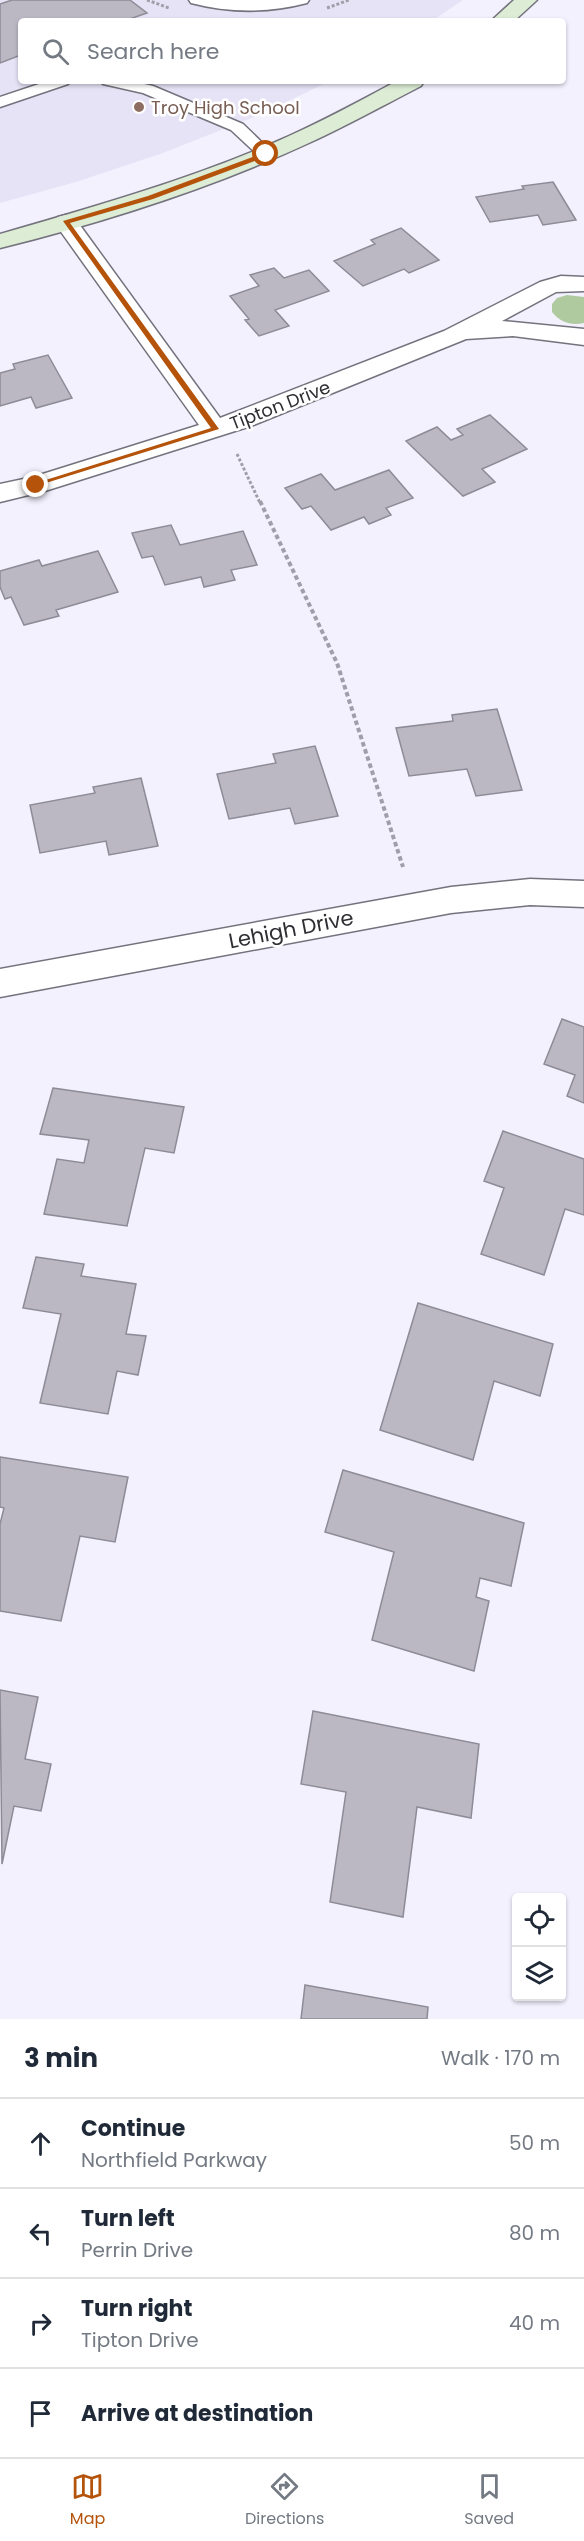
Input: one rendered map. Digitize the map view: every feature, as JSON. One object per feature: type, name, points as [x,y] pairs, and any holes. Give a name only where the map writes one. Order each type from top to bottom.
[{"type":"street","points":[[505,18],[527,0]]},
{"type":"street","points":[[0,241],[150,197],[266,154],[340,120],[406,84]]},
{"type":"street","points":[[66,222],[215,429]]},
{"type":"street","name":"Tipton Drive","points":[[0,493],[36,485],[215,429],[326,388],[453,336],[548,287],[561,283],[584,284]]},
{"type":"street","name":"Tipton Drive","points":[[453,336],[480,329],[513,328],[584,337]]},
{"type":"street","name":"Lehigh Drive","points":[[0,983],[451,900],[530,892],[584,894]]},
{"type":"lane","points":[[196,0],[244,6],[303,0]]},
{"type":"lane","points":[[0,102],[54,84]]},
{"type":"lane","points":[[123,84],[147,89],[237,127],[266,154]]},
{"type":"path","points":[[236,452],[337,663],[403,867]]},
{"type":"shaded area","name":"Troy High School","points":[[0,0],[463,0],[436,18],[18,18],[18,84],[324,84],[259,115],[163,153],[76,182],[0,203]]},
{"type":"green space","points":[[567,295],[584,297],[584,323],[566,322],[552,312],[552,304],[557,298]]},
{"type":"building","points":[[12,0],[130,0],[147,13],[133,18],[18,18],[18,56],[0,63],[0,4]]},
{"type":"building","points":[[553,182],[576,220],[543,225],[538,215],[490,222],[476,197],[524,189],[522,186]]},
{"type":"building","points":[[401,228],[439,260],[409,273],[404,269],[363,286],[334,261],[375,244],[371,240]]},
{"type":"building","points":[[274,268],[284,278],[309,270],[329,291],[275,310],[289,326],[259,336],[245,320],[249,319],[230,296],[259,286],[250,275]]},
{"type":"building","points":[[48,355],[72,398],[36,408],[31,397],[0,406],[0,373],[15,369],[13,364]]},
{"type":"building","points":[[490,415],[527,449],[482,469],[495,482],[463,496],[406,441],[437,427],[451,440],[463,435],[457,429]]},
{"type":"building","points":[[389,470],[413,498],[386,508],[391,515],[369,524],[364,517],[331,530],[311,506],[302,509],[285,488],[321,474],[335,490]]},
{"type":"building","points":[[171,525],[180,545],[243,531],[257,565],[231,570],[235,580],[204,587],[201,577],[165,585],[153,556],[142,558],[132,533]]},
{"type":"building","points":[[98,551],[118,592],[56,610],[59,616],[24,625],[11,597],[5,599],[0,587],[0,571],[39,560],[42,566]]},
{"type":"building","points":[[497,709],[522,790],[476,796],[467,769],[409,776],[396,728],[453,721],[452,715]]},
{"type":"building","points":[[315,746],[338,816],[295,824],[290,808],[229,819],[217,774],[276,763],[273,754]]},
{"type":"building","points":[[141,778],[158,846],[109,855],[106,841],[40,853],[30,805],[95,793],[93,787]]},
{"type":"building","points":[[562,1019],[584,1027],[584,1103],[567,1096],[575,1075],[544,1064]]},
{"type":"building","points":[[53,1088],[184,1107],[174,1153],[145,1148],[127,1226],[44,1214],[57,1159],[84,1163],[89,1140],[40,1134]]},
{"type":"building","points":[[503,1131],[584,1159],[584,1215],[565,1209],[544,1275],[481,1254],[504,1188],[484,1181]]},
{"type":"building","points":[[36,1257],[84,1264],[81,1276],[136,1284],[126,1334],[146,1336],[138,1375],[117,1371],[108,1414],[40,1403],[61,1314],[23,1308]]},
{"type":"building","points":[[418,1303],[553,1344],[540,1396],[494,1381],[473,1460],[380,1430]]},
{"type":"building","points":[[0,1457],[128,1477],[115,1542],[80,1536],[61,1621],[0,1611],[0,1524],[4,1508],[0,1507]]},
{"type":"building","points":[[343,1470],[524,1523],[511,1586],[480,1578],[476,1597],[489,1601],[474,1671],[372,1640],[394,1552],[325,1532]]},
{"type":"building","points":[[0,1690],[38,1697],[25,1759],[51,1764],[41,1811],[14,1806],[2,1864]]},
{"type":"building","points":[[313,1711],[479,1744],[471,1818],[417,1807],[403,1917],[330,1902],[346,1792],[301,1784]]},
{"type":"building","points":[[305,1985],[428,2007],[427,2019],[301,2019]]},
{"type":"place","name":"Troy High School","points":[[139,107]]},
{"type":"route","points":[[36,485],[215,429],[66,222],[150,197],[266,154]]}]
